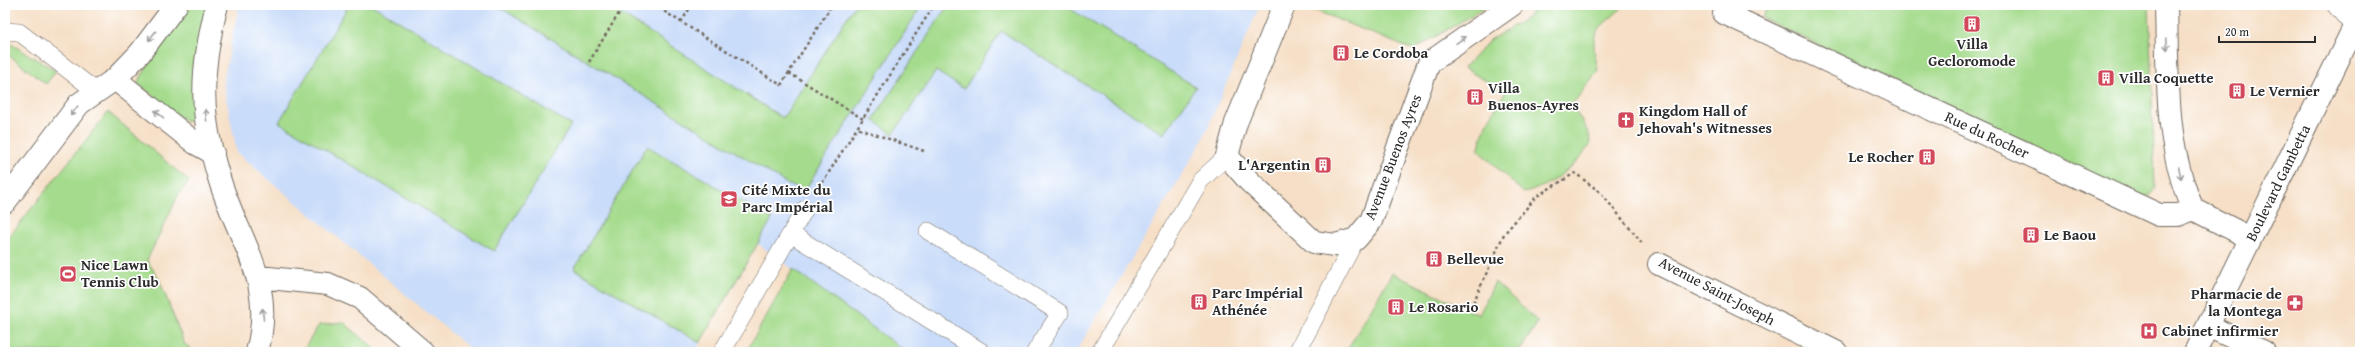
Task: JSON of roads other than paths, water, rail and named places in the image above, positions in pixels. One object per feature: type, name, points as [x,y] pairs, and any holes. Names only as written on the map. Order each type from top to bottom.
[{"type":"street","points":[[5,202],[79,104],[115,79],[140,53],[176,5]]},
{"type":"street","points":[[217,5],[207,45],[204,71],[206,124],[220,182],[259,277],[264,321],[257,352]]},
{"type":"street","points":[[1284,5],[1236,122],[1227,156],[1249,181],[1314,242],[1335,245],[1356,239]]},
{"type":"street","name":"Avenue Buenos Ayres","points":[[1356,239],[1370,221],[1429,63],[1512,5]]},
{"type":"street","points":[[2166,5],[2169,122],[2182,185],[2193,209],[2250,238]]},
{"type":"street","name":"Rue du Rocher","points":[[1724,13],[2160,215],[2178,215],[2193,209]]},
{"type":"street","name":"Boulevard Gambetta","points":[[2195,352],[2357,21]]},
{"type":"street","points":[[115,79],[195,143],[213,153]]},
{"type":"street","name":"Avenue Saint-Joseph","points":[[1659,264],[1836,352]]},
{"type":"street","points":[[259,277],[328,284],[360,298],[423,352]]},
{"type":"street","points":[[2208,326],[2264,352]]},
{"type":"lane","points":[[2335,5],[2357,21]]},
{"type":"lane","points":[[5,31],[19,32],[97,92]]},
{"type":"lane","points":[[1100,352],[1200,181],[1227,156]]},
{"type":"lane","points":[[722,352],[806,209]]},
{"type":"lane","points":[[928,231],[1060,313],[1035,352]]},
{"type":"lane","points":[[791,234],[982,352]]},
{"type":"lane","points":[[1296,352],[1356,239]]},
{"type":"place","name":"Villa Gecloromode","points":[[1972,24]]},
{"type":"place","name":"Le Cordoba","points":[[1341,53]]},
{"type":"place","name":"Villa Coquette","points":[[2106,78]]},
{"type":"place","name":"Le Vernier","points":[[2237,91]]},
{"type":"place","name":"Villa Buenos-Ayres","points":[[1475,97]]},
{"type":"place","name":"Kingdom Hall of Jehovah's Witnesses","points":[[1626,120]]},
{"type":"place","name":"Le Rocher","points":[[1927,157]]},
{"type":"place","name":"L'Argentin","points":[[1323,165]]},
{"type":"place","name":"Cité Mixte du Parc Impérial","points":[[729,199]]},
{"type":"place","name":"Le Baou","points":[[2031,235]]},
{"type":"place","name":"Bellevue","points":[[1434,259]]},
{"type":"place","name":"Nice Lawn Tennis Club","points":[[68,274]]},
{"type":"place","name":"Parc Impérial Athénée","points":[[1199,302]]},
{"type":"place","name":"Pharmacie de la Montega","points":[[2295,303]]},
{"type":"place","name":"Le Rosario","points":[[1396,307]]},
{"type":"place","name":"Cabinet infirmier","points":[[2149,331]]}]
